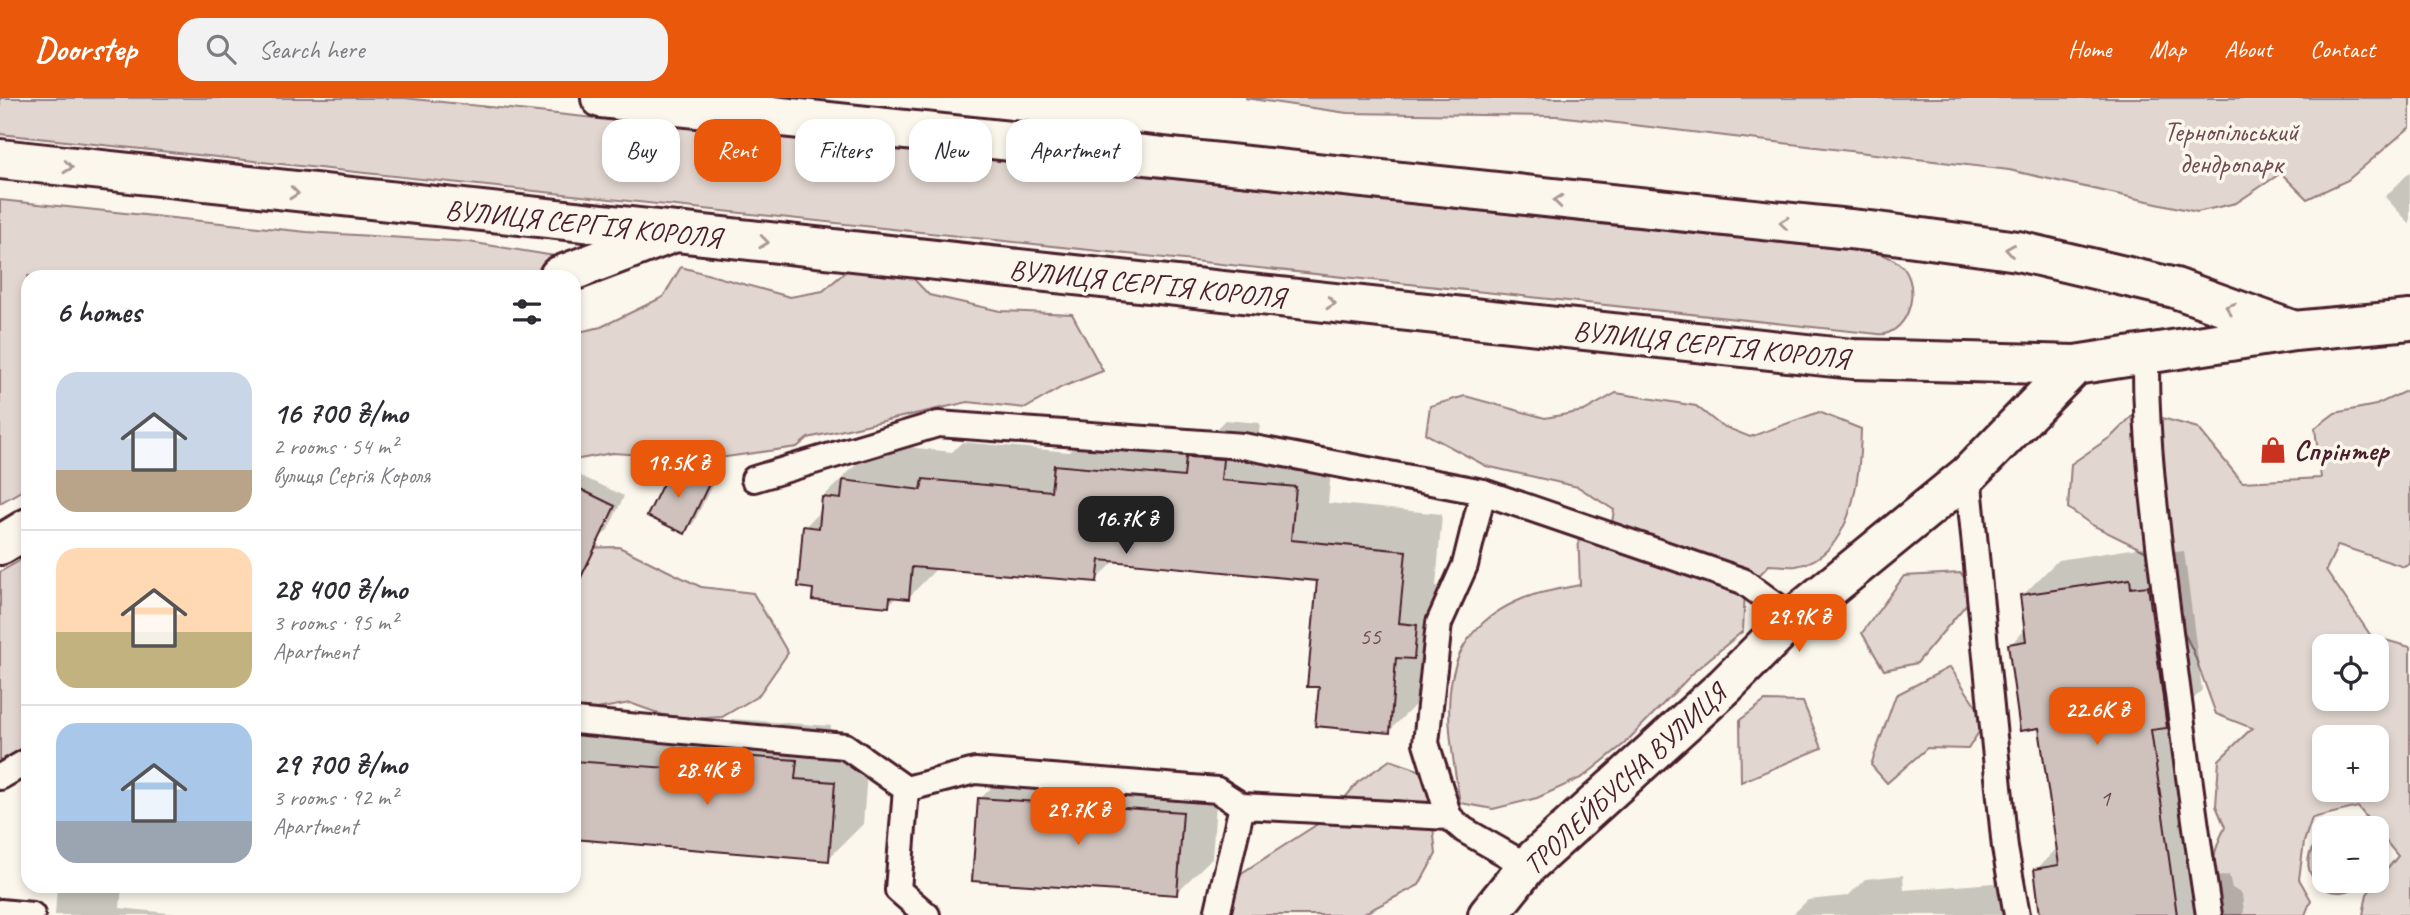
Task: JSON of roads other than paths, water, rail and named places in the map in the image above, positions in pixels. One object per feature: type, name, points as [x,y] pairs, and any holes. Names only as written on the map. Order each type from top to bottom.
[{"type":"main road","name":"ВУЛИЦЯ СЕРГІЯ КОРОЛЯ","points":[[601,98],[1878,233],[2018,251],[2175,288],[2294,331]]},
{"type":"main road","points":[[678,98],[716,111]]},
{"type":"main road","name":"ВУЛИЦЯ СЕРГІЯ КОРОЛЯ","points":[[0,159],[1853,359],[2075,365],[2294,331],[2410,320]]},
{"type":"main road","points":[[575,270],[675,232]]},
{"type":"main road","name":"ТРОЛЕЙБУСНА ВУЛИЦЯ","points":[[1488,915],[1527,866],[1725,686],[1793,618],[1968,475],[2075,365]]},
{"type":"main road","points":[[0,545],[21,532]]},
{"type":"lane","points":[[2146,354],[2145,412],[2154,505],[2190,799],[2209,915]]},
{"type":"lane","points":[[754,480],[938,424],[1243,446],[1483,492],[1744,581],[1793,618]]},
{"type":"lane","points":[[1968,475],[2005,848],[2017,915]]},
{"type":"lane","points":[[1483,492],[1465,565],[1439,623],[1426,743],[1449,817],[1464,830],[1527,866]]},
{"type":"lane","points":[[581,722],[845,746],[906,789],[975,771],[1217,790],[1242,806],[1449,817]]},
{"type":"lane","points":[[0,777],[21,765]]},
{"type":"lane","points":[[906,789],[898,890],[927,915]]},
{"type":"lane","points":[[1217,915],[1242,806]]},
{"type":"lane","points":[[0,912],[33,915]]},
{"type":"place","name":"Спрінтер","points":[[2273,450]]},
{"type":"park label","name":"Тернопільський дендропарк","points":[[2231,147]]}]
